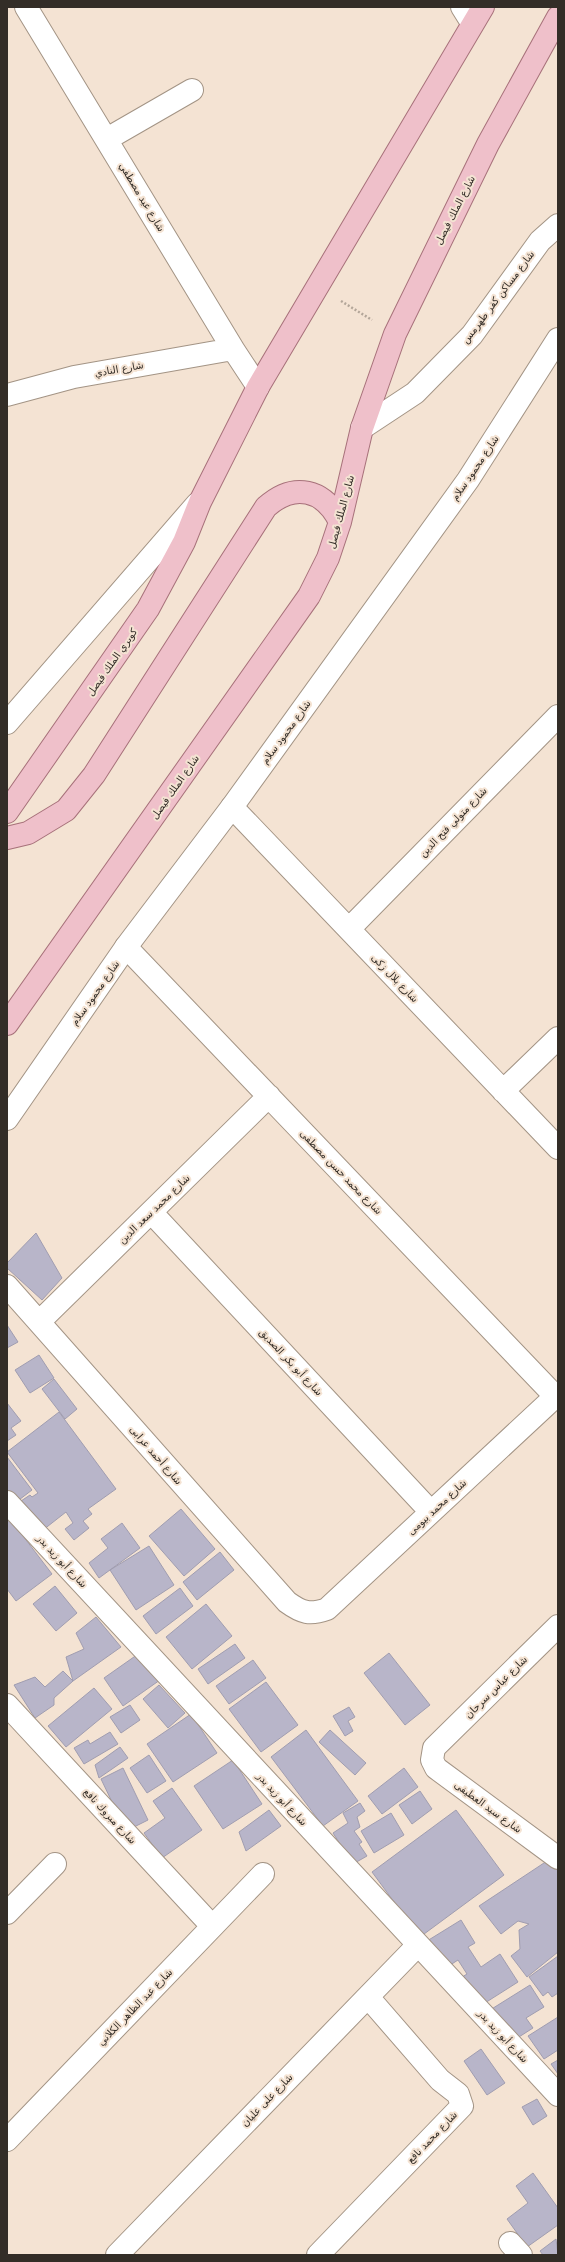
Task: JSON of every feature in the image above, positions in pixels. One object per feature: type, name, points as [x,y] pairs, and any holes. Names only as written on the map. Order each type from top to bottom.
[{"type":"main road","points":[[200,502],[258,387],[317,287],[473,12]]},
{"type":"main road","name":"شارع الملك فيصل","points":[[7,1024],[309,596],[328,558],[340,522],[362,428],[395,334],[488,144],[558,17]]},
{"type":"main road","points":[[7,838],[28,833],[66,810],[94,775],[266,507],[276,498],[288,493],[307,493],[325,500],[334,510],[340,522]]},
{"type":"main road","name":"كوبري الملك فيصل","points":[[7,812],[148,609],[184,542],[200,502]]},
{"type":"street","name":"شارع عيد مصطفي","points":[[26,7],[233,349],[258,387]]},
{"type":"street","points":[[107,139],[192,90]]},
{"type":"street","name":"شارع مساكن كفر طهرمس","points":[[362,428],[415,393],[472,334],[540,241],[558,224]]},
{"type":"street","name":"شارع محمود سلام","points":[[7,1119],[126,947],[232,807],[468,480],[556,347]]},
{"type":"street","name":"شارع النادي","points":[[7,395],[74,377],[233,349]]},
{"type":"street","points":[[7,723],[200,502]]},
{"type":"street","name":"شارع متولي فتح الدين","points":[[349,929],[558,716]]},
{"type":"street","name":"شارع بلال زكى","points":[[232,807],[558,1148]]},
{"type":"street","name":"شارع محمد حسن مصطفى","points":[[126,947],[557,1395]]},
{"type":"street","points":[[503,1091],[558,1038]]},
{"type":"street","name":"شارع محمد سعد الدين","points":[[39,1322],[268,1096]]},
{"type":"street","name":"شارع أبو بكر الصديق","points":[[151,1212],[431,1512]]},
{"type":"street","name":"شارع أحمد عرابى","points":[[7,1286],[287,1602],[300,1612],[312,1614]]},
{"type":"street","name":"شارع محمد بيومى","points":[[312,1614],[327,1609],[557,1395]]},
{"type":"street","name":"شارع أبو زيد بدر","points":[[7,1502],[558,2096]]},
{"type":"street","name":"شارع عباس سرحان","points":[[434,1748],[558,1626]]},
{"type":"street","name":"شارع مبروك نافع","points":[[7,1705],[212,1926]]},
{"type":"street","name":"شارع سيد العطيفى","points":[[434,1748],[432,1760],[436,1768],[558,1858]]},
{"type":"street","points":[[7,1913],[55,1864]]},
{"type":"street","name":"شارع عبد الظاهر الكلاني","points":[[7,2140],[263,1874]]},
{"type":"street","name":"شارع على عليان","points":[[117,2255],[418,1945]]},
{"type":"street","name":"شارع محمد نافع","points":[[318,2255],[462,2106],[458,2094],[440,2080],[368,1997]]},
{"type":"path","points":[[317,287],[395,334]]},
{"type":"building","points":[[36,1233],[62,1278],[42,1300],[7,1268],[7,1263]]},
{"type":"building","points":[[7,1325],[18,1342],[7,1348]]},
{"type":"building","points":[[39,1355],[54,1378],[30,1393],[15,1370]]},
{"type":"building","points":[[54,1379],[77,1409],[65,1419],[42,1389]]},
{"type":"building","points":[[7,1403],[21,1421],[11,1428],[16,1435],[7,1441]]},
{"type":"building","points":[[59,1412],[116,1489],[88,1509],[92,1514],[83,1521],[89,1528],[74,1540],[65,1529],[73,1523],[66,1512],[43,1530],[21,1501],[30,1495],[32,1497],[38,1493],[7,1452]]},
{"type":"building","points":[[7,1457],[32,1490],[11,1506],[7,1500]]},
{"type":"building","points":[[181,1509],[215,1549],[184,1576],[149,1536]]},
{"type":"building","points":[[7,1515],[52,1574],[16,1601],[7,1589]]},
{"type":"building","points":[[122,1523],[140,1548],[99,1578],[89,1563],[108,1548],[101,1539]]},
{"type":"building","points":[[149,1546],[174,1585],[136,1610],[110,1570]]},
{"type":"building","points":[[220,1552],[234,1570],[197,1600],[183,1582]]},
{"type":"building","points":[[55,1586],[77,1613],[56,1631],[33,1604]]},
{"type":"building","points":[[180,1588],[193,1606],[156,1634],[143,1616]]},
{"type":"building","points":[[206,1604],[232,1636],[192,1669],[166,1637]]},
{"type":"building","points":[[96,1617],[121,1647],[73,1681],[66,1657],[84,1649],[76,1633]]},
{"type":"building","points":[[235,1644],[245,1658],[208,1684],[198,1669]]},
{"type":"building","points":[[141,1652],[160,1680],[123,1706],[104,1678]]},
{"type":"building","points":[[389,1653],[430,1705],[405,1725],[364,1673]]},
{"type":"building","points":[[253,1660],[266,1678],[229,1704],[216,1686]]},
{"type":"building","points":[[63,1671],[73,1681],[54,1698],[54,1705],[35,1718],[14,1685],[35,1677],[45,1687]]},
{"type":"building","points":[[266,1682],[298,1725],[261,1752],[229,1709]]},
{"type":"building","points":[[159,1685],[185,1713],[168,1728],[143,1699]]},
{"type":"building","points":[[94,1688],[112,1709],[66,1747],[48,1726]]},
{"type":"building","points":[[130,1705],[140,1720],[121,1733],[110,1717]]},
{"type":"building","points":[[349,1707],[355,1717],[348,1721],[353,1731],[345,1736],[333,1716]]},
{"type":"building","points":[[191,1714],[217,1753],[173,1782],[147,1744]]},
{"type":"building","points":[[306,1730],[358,1801],[323,1826],[271,1757]]},
{"type":"building","points":[[330,1730],[366,1763],[355,1775],[319,1742]]},
{"type":"building","points":[[110,1732],[118,1744],[84,1764],[74,1748],[88,1740],[90,1744]]},
{"type":"building","points":[[120,1747],[128,1758],[99,1778],[95,1765]]},
{"type":"building","points":[[149,1755],[166,1781],[147,1793],[130,1768]]},
{"type":"building","points":[[233,1760],[262,1804],[223,1829],[194,1786]]},
{"type":"building","points":[[123,1768],[148,1820],[126,1831],[101,1779]]},
{"type":"building","points":[[404,1768],[418,1787],[382,1814],[368,1796]]},
{"type":"building","points":[[172,1788],[202,1830],[162,1858],[144,1833],[165,1818],[153,1801]]},
{"type":"building","points":[[420,1791],[432,1809],[412,1824],[399,1805]]},
{"type":"building","points":[[360,1803],[365,1811],[357,1817],[360,1827],[354,1831],[362,1842],[359,1844],[367,1856],[353,1864],[333,1833],[348,1823],[343,1813]]},
{"type":"building","points":[[269,1810],[281,1826],[246,1851],[239,1832]]},
{"type":"building","points":[[456,1810],[504,1875],[420,1937],[372,1872]]},
{"type":"building","points":[[391,1813],[404,1835],[374,1853],[361,1831]]},
{"type":"building","points":[[550,1859],[558,1869],[558,1952],[527,1977],[511,1956],[520,1949],[519,1930],[529,1924],[518,1921],[501,1934],[479,1906]]},
{"type":"building","points":[[461,1920],[475,1943],[468,1947],[481,1967],[500,1954],[518,1982],[477,2008],[459,1979],[467,1974],[458,1960],[444,1969],[427,1941]]},
{"type":"building","points":[[558,1956],[558,1993],[552,1997],[548,1992],[543,1996],[529,1977]]},
{"type":"building","points":[[530,1985],[544,2007],[526,2018],[533,2028],[511,2042],[490,2010]]},
{"type":"building","points":[[558,2017],[558,2050],[544,2059],[528,2036]]},
{"type":"building","points":[[481,2049],[505,2083],[487,2095],[464,2061]]},
{"type":"building","points":[[558,2060],[558,2074],[551,2064]]},
{"type":"building","points":[[537,2099],[547,2116],[533,2125],[522,2107]]},
{"type":"building","points":[[533,2173],[558,2208],[558,2225],[527,2247],[507,2219],[528,2203],[516,2186]]},
{"type":"building","points":[[556,2239],[558,2255],[543,2255],[540,2251]]}]
